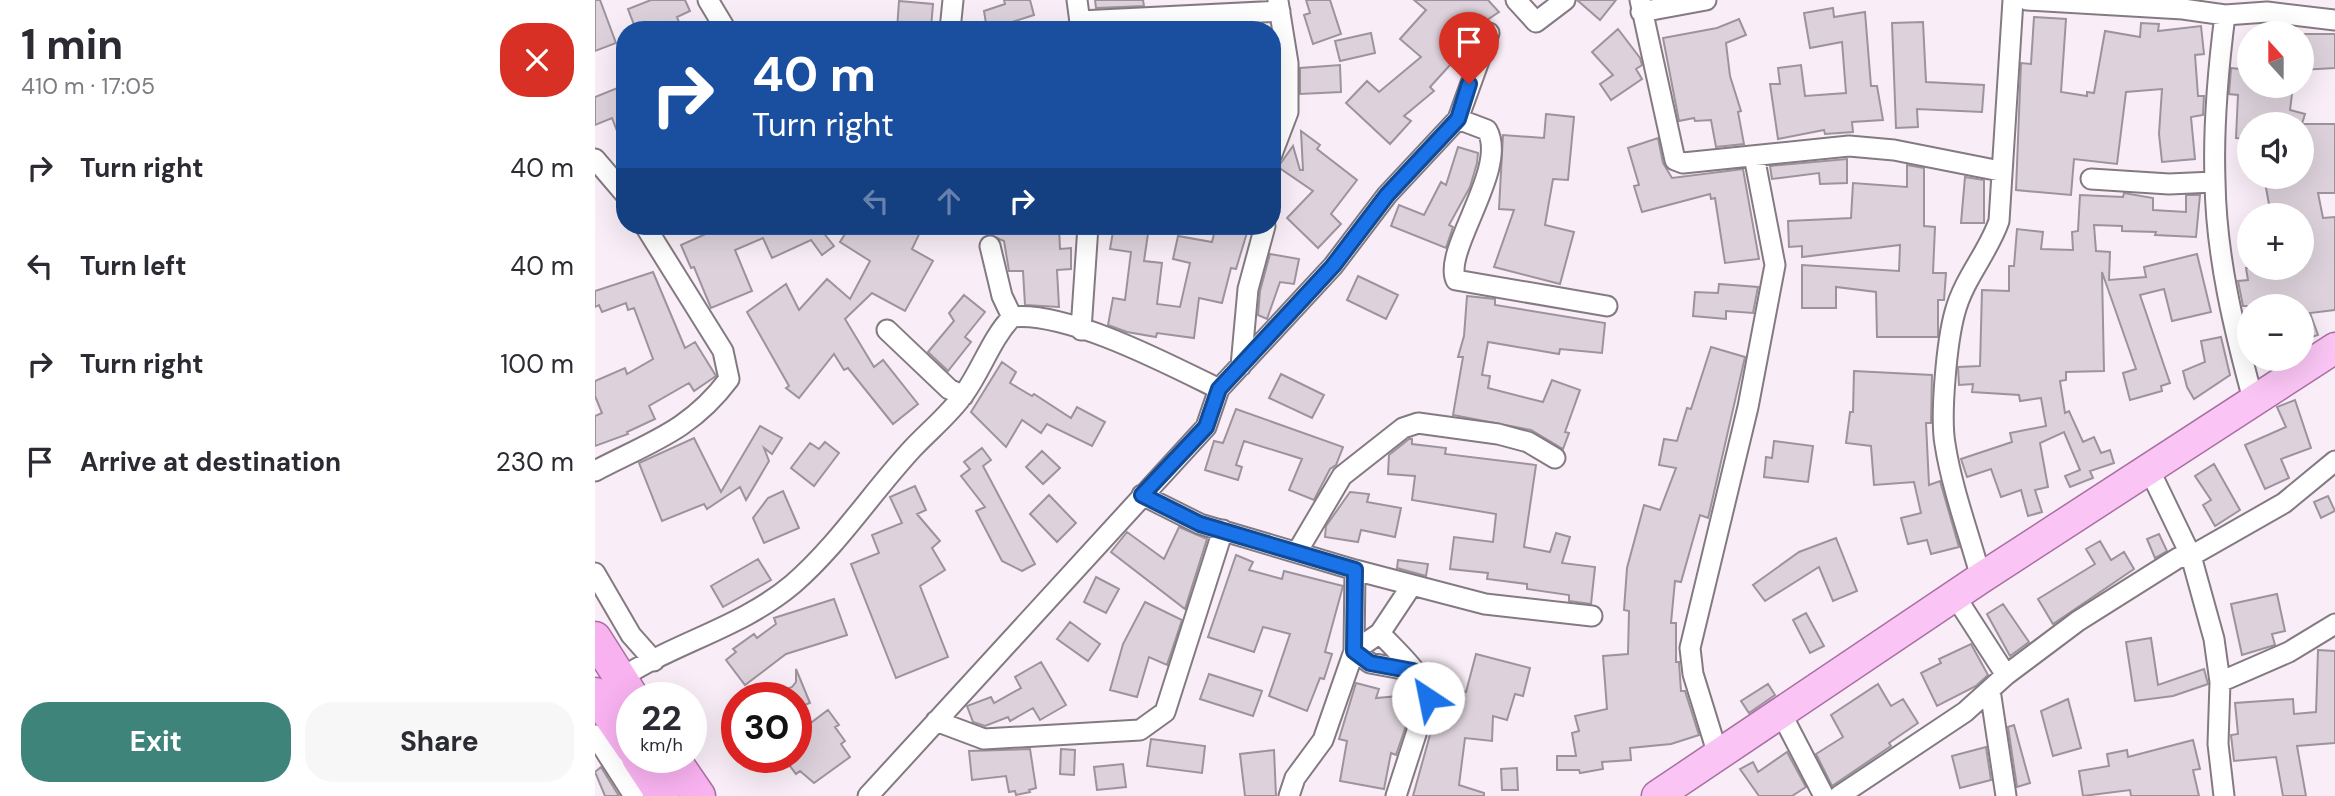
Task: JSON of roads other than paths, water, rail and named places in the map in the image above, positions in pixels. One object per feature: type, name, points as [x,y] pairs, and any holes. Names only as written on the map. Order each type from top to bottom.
[{"type":"highway","points":[[595,638],[616,691],[611,753]]},
{"type":"highway","points":[[648,773],[663,796]]},
{"type":"highway","points":[[683,773],[699,796]]},
{"type":"main road","points":[[1667,793],[1718,755],[1981,578],[2335,348]]},
{"type":"street","points":[[708,0],[721,21]]},
{"type":"street","points":[[951,21],[953,0]]},
{"type":"street","points":[[1077,0],[1080,21]]},
{"type":"street","points":[[1516,0],[1536,22],[1565,0]]},
{"type":"street","points":[[1706,0],[1641,6],[1675,160],[1682,163],[1849,146],[1894,150],[2000,171]]},
{"type":"street","points":[[1981,578],[1945,442],[1947,362],[1955,311],[1968,280],[1991,245],[1999,221],[2000,171],[2010,76],[2013,0]]},
{"type":"street","points":[[2027,0],[2183,9],[2225,15],[2267,12],[2335,20]]},
{"type":"street","points":[[1122,21],[1279,6],[1288,63],[1288,113],[1281,131]]},
{"type":"street","points":[[2225,15],[2216,90],[2214,182],[2220,247],[2235,332],[2254,403]]},
{"type":"street","points":[[868,796],[1206,427],[1219,389],[1333,266],[1387,195],[1458,119],[1489,33]]},
{"type":"street","points":[[1458,119],[1487,130],[1491,140],[1486,176],[1458,251],[1453,271],[1456,280],[1608,306]]},
{"type":"street","points":[[1718,755],[1693,674],[1690,648],[1748,407],[1775,265],[1754,156]]},
{"type":"street","points":[[595,159],[616,184]]},
{"type":"street","points":[[2091,179],[2169,184],[2214,182]]},
{"type":"street","points":[[595,471],[685,425],[711,403],[729,379],[723,351],[651,235]]},
{"type":"street","points":[[1081,330],[1087,235]]},
{"type":"street","points":[[1241,366],[1248,289],[1263,235]]},
{"type":"street","points":[[990,246],[1002,296],[1011,317]]},
{"type":"street","points":[[627,682],[654,661],[765,607],[795,582],[963,396],[979,372],[1001,328],[1011,317],[1025,316],[1081,330],[1154,358],[1219,389]]},
{"type":"street","points":[[887,330],[949,390],[963,396]]},
{"type":"street","points":[[1297,552],[1342,476],[1403,428],[1418,423],[1498,434],[1528,442],[1555,458]]},
{"type":"street","points":[[1839,796],[1965,712],[2006,676],[2078,621],[2178,558],[2191,556],[2284,503],[2335,461]]},
{"type":"street","points":[[2149,469],[2191,556],[2214,639],[2220,682],[2218,744],[2224,796]]},
{"type":"street","points":[[1142,495],[1200,524],[1355,570],[1485,604],[1592,616]]},
{"type":"street","points":[[936,721],[984,739],[1140,730],[1165,712],[1223,530]]},
{"type":"street","points":[[1289,796],[1295,778],[1323,740],[1354,651],[1355,570]]},
{"type":"street","points":[[595,573],[631,635],[654,661]]},
{"type":"street","points":[[1354,651],[1380,633],[1412,585]]},
{"type":"street","points":[[1955,596],[2006,676]]},
{"type":"street","points":[[2220,682],[2289,652],[2335,624]]},
{"type":"street","points":[[1380,633],[1426,690],[1428,705],[1396,796]]},
{"type":"street","points":[[1354,651],[1370,663],[1413,671]]},
{"type":"street","points":[[1990,690],[2006,796]]},
{"type":"street","points":[[1781,713],[1824,796]]},
{"type":"street","points":[[595,735],[611,753],[634,796]]}]
